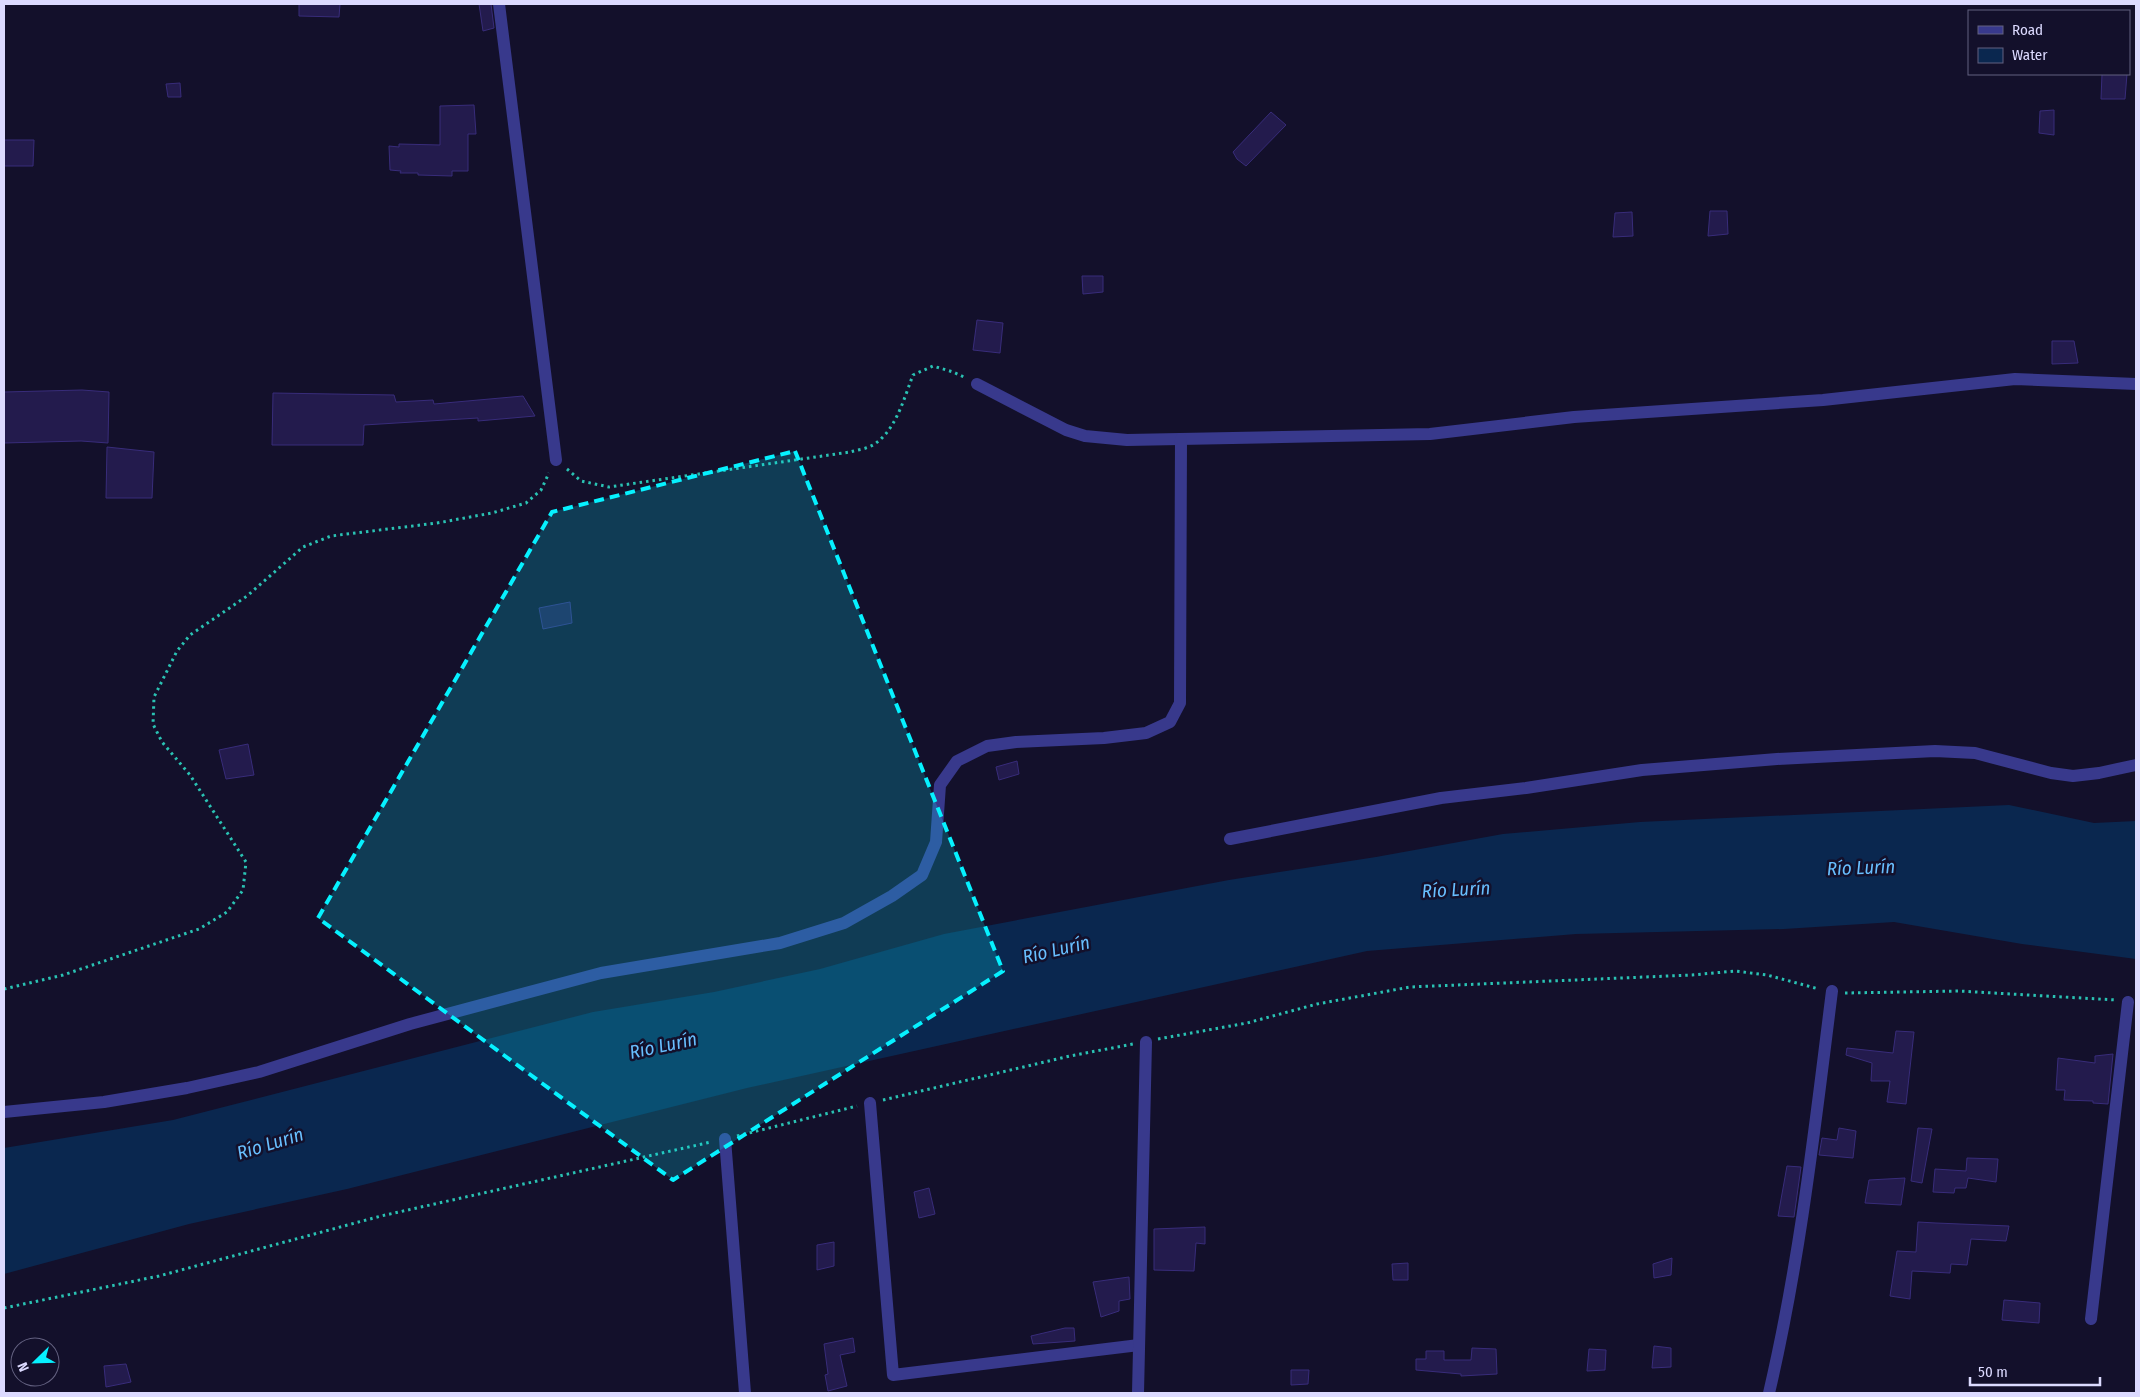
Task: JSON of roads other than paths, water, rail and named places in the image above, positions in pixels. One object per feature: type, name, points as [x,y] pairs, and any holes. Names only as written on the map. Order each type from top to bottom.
[{"type":"street","points":[[499,4],[556,460]]},
{"type":"street","points":[[977,384],[1066,430],[1086,436],[1126,440],[1430,434],[1574,417],[1823,400],[2015,379],[2136,384]]},
{"type":"street","points":[[4,1112],[104,1102],[187,1088],[259,1072],[410,1024],[601,973],[780,943],[844,923],[892,896],[922,875],[936,842],[940,785],[956,761],[987,746],[1016,742],[1146,734],[1170,722],[1180,703],[1181,440]]},
{"type":"street","points":[[1230,839],[1441,798],[1526,788],[1642,770],[1688,766],[1935,751],[1975,753],[2051,773],[2073,776],[2099,774],[2136,765]]},
{"type":"street","points":[[1769,1393],[1781,1342],[1808,1174],[1832,992]]},
{"type":"street","points":[[2091,1319],[2128,1002]]},
{"type":"street","points":[[1138,1393],[1146,1042]]},
{"type":"street","points":[[870,1103],[893,1375],[1139,1345]]},
{"type":"street","points":[[725,1139],[745,1393]]},
{"type":"water","name":"Río Lurín","points":[[2009,805],[2094,823],[2136,821],[2136,959],[2022,944],[1894,922],[1784,929],[1576,934],[1367,951],[747,1088],[347,1189],[189,1224],[4,1274],[4,1148],[173,1120],[593,1012],[714,992],[820,969],[944,934],[1229,880],[1376,857],[1503,834],[1640,822]]}]
